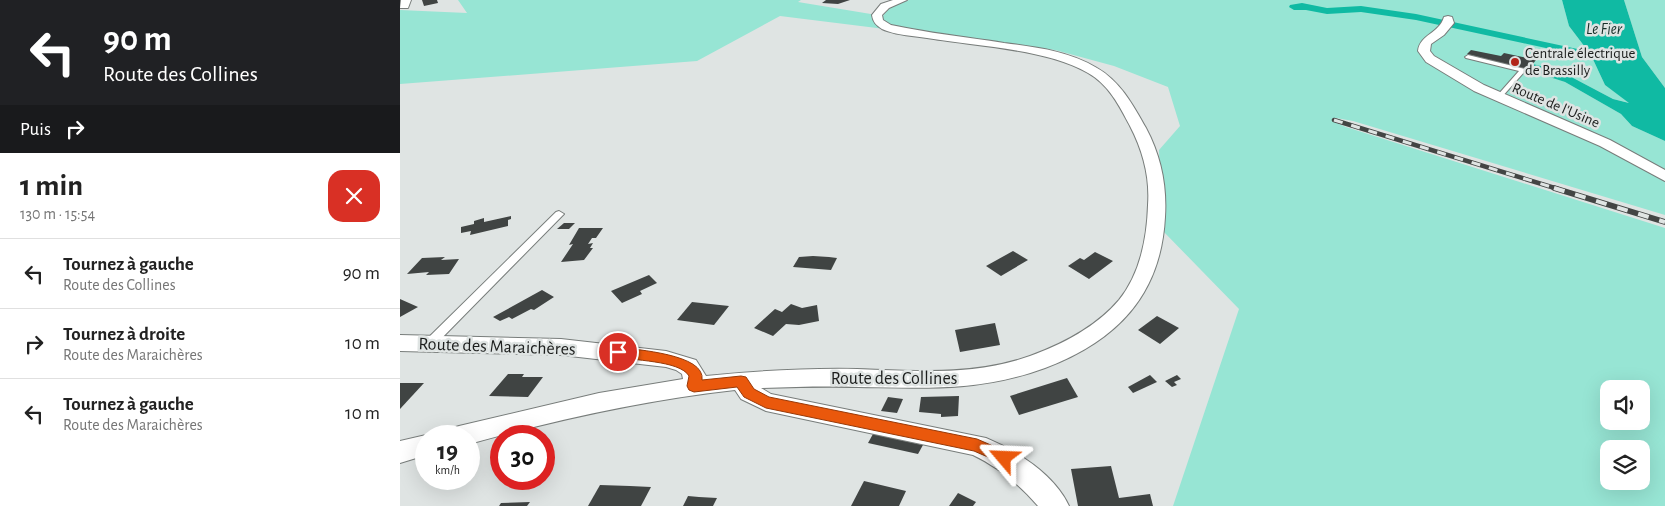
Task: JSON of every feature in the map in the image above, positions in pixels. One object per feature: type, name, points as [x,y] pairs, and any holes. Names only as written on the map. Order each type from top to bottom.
[{"type":"street","name":"Route des Collines","points":[[480,431],[602,400],[694,386],[741,381],[805,378],[943,380],[987,375],[1053,355],[1084,340],[1115,318],[1135,294],[1149,263],[1156,221],[1157,201],[1153,164],[1148,146],[1113,87],[1101,76],[1085,67],[1060,58],[1034,51],[904,31],[878,21],[877,15],[881,9],[902,0]]},
{"type":"street","name":"Route de l'Usine","points":[[1448,22],[1441,32],[1429,38],[1423,48],[1425,54],[1443,67],[1498,98],[1596,139],[1665,176]]},
{"type":"street","name":"Route des Maraichères","points":[[400,343],[431,342],[561,347],[666,359],[692,369],[696,376],[694,386]]},
{"type":"street","points":[[741,381],[749,393],[766,402],[977,445],[993,452],[1018,468],[1055,506]]},
{"type":"street","points":[[400,452],[415,448]]},
{"type":"lane","points":[[1468,57],[1523,70],[1498,98]]},
{"type":"lane","points":[[431,342],[559,214]]},
{"type":"shaded area","points":[[458,0],[801,0],[798,2],[883,16],[894,5],[909,0],[1562,0],[1569,26],[1591,55],[1605,85],[1630,103],[1613,99],[1560,71],[1533,64],[1528,69],[1565,82],[1621,114],[1632,126],[1665,141],[1665,215],[1353,121],[1336,118],[1332,121],[1665,228],[1665,506],[1173,506],[1239,309],[1162,230],[1159,150],[1180,126],[1168,87],[1114,66],[1055,50],[780,16],[697,61],[400,84],[400,10],[467,13]]},
{"type":"shaded area","points":[[1624,0],[1665,0],[1665,88],[1642,57]]},
{"type":"water","name":"Le Fier","points":[[1562,0],[1624,0],[1642,57],[1665,88],[1665,141],[1632,126],[1621,114],[1565,82],[1528,70],[1533,64],[1560,71],[1613,99],[1629,103],[1605,85],[1591,55],[1569,26]]},
{"type":"building","points":[[422,0],[437,0],[438,3],[424,6]]},
{"type":"building","points":[[826,0],[850,0],[838,4],[822,3]]},
{"type":"building","name":"Centrale électrique de Brassilly","points":[[1471,50],[1501,56],[1504,53],[1536,60],[1528,70],[1467,54]]},
{"type":"building","points":[[511,216],[511,219],[508,220],[508,226],[470,235],[471,231],[461,233],[461,227],[474,224],[474,221],[484,218],[484,222]]},
{"type":"building","points":[[564,223],[575,223],[569,229],[557,229]]},
{"type":"building","points":[[579,228],[603,228],[596,238],[592,238],[588,244],[593,243],[590,248],[593,248],[584,260],[561,262],[573,244],[569,245]]},
{"type":"building","points":[[1013,251],[1028,260],[1001,276],[986,266]]},
{"type":"building","points":[[1095,252],[1113,261],[1089,279],[1068,266],[1080,258],[1084,260]]},
{"type":"building","points":[[445,257],[441,260],[459,259],[449,274],[426,275],[429,272],[407,274],[422,258]]},
{"type":"building","points":[[799,257],[837,258],[831,270],[793,267]]},
{"type":"building","points":[[649,275],[657,283],[640,291],[642,294],[622,303],[611,291]]},
{"type":"building","points":[[542,290],[554,297],[534,310],[531,309],[512,319],[509,317],[500,321],[493,317]]},
{"type":"building","points":[[400,299],[418,307],[400,317]]},
{"type":"building","points":[[692,302],[729,306],[714,325],[677,320]]},
{"type":"building","points":[[791,304],[802,308],[817,305],[819,321],[799,325],[786,324],[773,336],[754,328],[775,309],[782,312]]},
{"type":"building","points":[[1157,316],[1179,328],[1160,344],[1138,330]]},
{"type":"building","points":[[995,323],[1000,345],[960,352],[955,330]]},
{"type":"building","points":[[508,374],[524,374],[522,377],[543,377],[528,397],[489,396]]},
{"type":"building","points":[[1150,375],[1157,382],[1133,393],[1128,387]]},
{"type":"building","points":[[1177,375],[1181,379],[1174,382],[1177,385],[1172,387],[1165,381]]},
{"type":"building","points":[[1067,378],[1078,397],[1019,415],[1010,396]]},
{"type":"building","points":[[400,383],[424,383],[400,409]]},
{"type":"building","points":[[959,396],[958,416],[941,417],[941,414],[919,412],[921,397]]},
{"type":"building","points":[[888,397],[903,399],[897,413],[881,411]]},
{"type":"building","points":[[873,434],[923,445],[918,454],[868,443]]},
{"type":"building","points":[[1111,466],[1119,498],[1150,494],[1153,506],[1078,506],[1071,469]]},
{"type":"building","points":[[864,481],[906,491],[899,506],[851,506]]},
{"type":"building","points":[[600,485],[651,487],[641,506],[588,506]]},
{"type":"building","points":[[958,493],[976,502],[973,506],[949,506]]},
{"type":"building","points":[[688,496],[717,498],[713,506],[683,506]]},
{"type":"building","points":[[530,502],[527,506],[499,506],[501,503]]},
{"type":"waterway","points":[[1294,7],[1327,11],[1357,9],[1388,12],[1578,52]]},
{"type":"waterway","points":[[1578,52],[1597,57]]},
{"type":"railway","points":[[1334,120],[1558,189]]},
{"type":"railway","points":[[1554,188],[1665,222]]},
{"type":"place","name":"Centrale électrique de Brassilly","points":[[1515,62]]},
{"type":"route","points":[[618,352],[666,359],[686,365],[692,369],[696,376],[694,386],[741,381],[749,393],[766,402],[977,445],[1004,458]]}]
